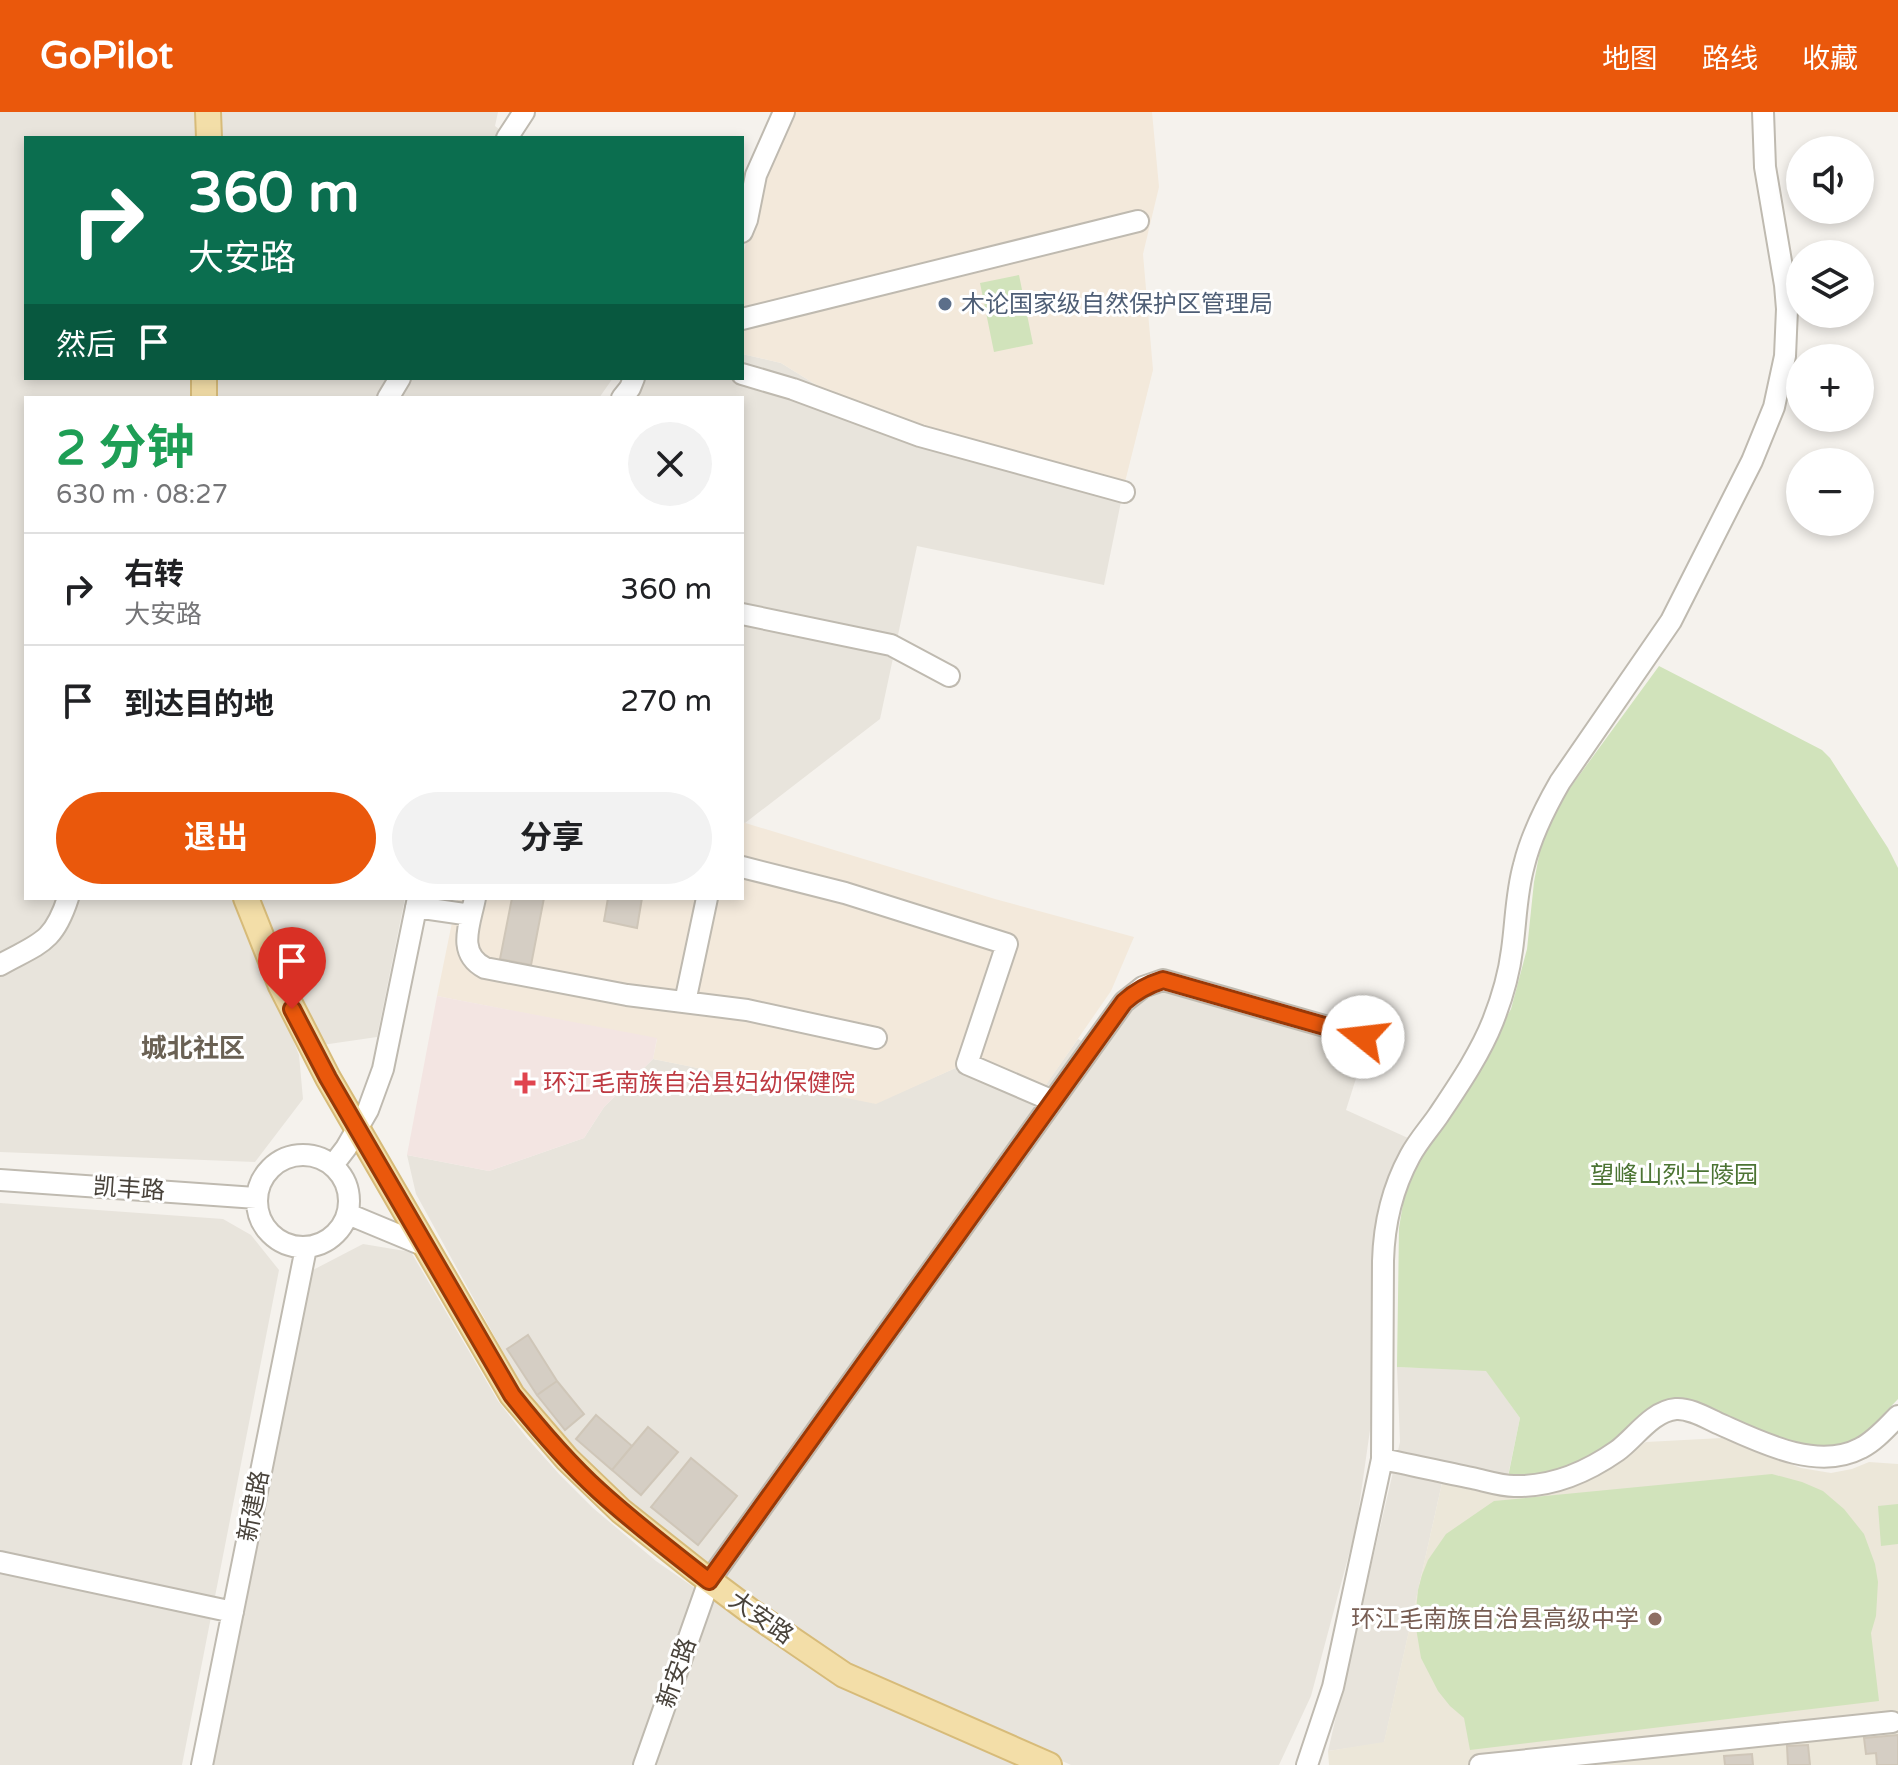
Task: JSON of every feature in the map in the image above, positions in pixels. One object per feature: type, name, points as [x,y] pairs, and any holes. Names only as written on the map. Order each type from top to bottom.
[{"type":"main road","points":[[208,112],[209,136]]},
{"type":"main road","name":"大安路","points":[[247,900],[303,1032],[425,1246],[512,1395],[567,1459],[621,1511],[709,1581],[844,1675],[1049,1765]]},
{"type":"street","points":[[508,136],[524,112]]},
{"type":"street","points":[[744,227],[756,175],[784,112]]},
{"type":"street","points":[[1307,1765],[1333,1687],[1382,1459],[1383,1250],[1393,1194],[1411,1154],[1486,1039],[1494,1019],[1512,952],[1516,903],[1524,864],[1548,802],[1671,621],[1752,461],[1774,407],[1785,356],[1787,309],[1765,167],[1763,112]]},
{"type":"street","points":[[744,319],[1138,221]]},
{"type":"street","points":[[744,375],[793,389],[920,436],[1124,492]]},
{"type":"street","points":[[744,614],[891,645],[949,676]]},
{"type":"street","points":[[744,868],[845,893],[1007,944],[967,1064],[1053,1101]]},
{"type":"street","points":[[0,965],[47,939],[54,931],[67,900]]},
{"type":"street","points":[[685,1002],[707,900]]},
{"type":"street","points":[[333,1165],[368,1110],[383,1069],[417,902],[473,907],[466,946],[472,959],[485,968],[627,995],[747,1010],[876,1038]]},
{"type":"street","name":"新安路","points":[[644,1765],[709,1581],[1124,1002],[1143,987],[1163,980],[1363,1037]]},
{"type":"street","points":[[297,1155],[309,1155],[333,1165],[345,1180],[349,1191],[348,1214],[337,1234],[317,1246],[306,1248],[284,1244],[274,1238],[261,1220],[257,1198],[264,1178],[278,1162],[297,1155]]},
{"type":"street","name":"凯丰路","points":[[0,1180],[257,1198]]},
{"type":"street","points":[[348,1214],[425,1246]]},
{"type":"street","name":"新建路","points":[[202,1765],[306,1248]]},
{"type":"street","points":[[1382,1459],[1512,1486],[1567,1478],[1617,1451],[1647,1424],[1668,1411],[1684,1409],[1773,1448],[1825,1457],[1841,1456],[1863,1448],[1898,1416]]},
{"type":"street","points":[[0,1562],[233,1612]]},
{"type":"street","points":[[1480,1765],[1892,1722]]},
{"type":"shaded area","points":[[0,112],[201,112],[201,136],[24,136],[24,380],[195,380],[194,396],[24,396],[24,900],[237,900],[299,1055],[303,1099],[255,1162],[0,1152]]},
{"type":"shaded area","points":[[220,112],[498,112],[495,126],[508,136],[219,136]]},
{"type":"shaded area","name":"木论国家级自然保护区管理局","points":[[790,112],[1152,112],[1159,187],[1143,254],[1153,370],[1125,482],[937,434],[839,399],[781,363],[744,354],[744,251],[769,153]]},
{"type":"shaded area","points":[[744,354],[781,363],[839,399],[1125,482],[1104,585],[917,546],[880,719],[744,823],[744,396],[632,396],[644,380],[744,380]]},
{"type":"shaded area","points":[[216,380],[612,380],[600,396],[216,396]]},
{"type":"shaded area","points":[[744,823],[995,899],[1134,937],[1111,991],[1037,1098],[960,1066],[876,1104],[653,1059],[657,1039],[437,996],[457,900],[744,900]]},
{"type":"shaded area","points":[[261,900],[405,900],[377,1037],[322,1045],[279,950]]},
{"type":"shaded area","points":[[1161,987],[1366,1047],[1346,1110],[1408,1138],[1376,1234],[1374,1402],[1356,1528],[1311,1696],[1279,1765],[1071,1765],[851,1668],[683,1548],[584,1462],[524,1390],[416,1194],[407,1155],[489,1171],[584,1138],[604,1107],[653,1059],[876,1103],[960,1066],[1037,1097],[1078,1039],[1099,1051],[1143,994]]},
{"type":"shaded area","name":"环江毛南族自治县妇幼保健院","points":[[437,996],[657,1038],[653,1059],[604,1107],[584,1138],[489,1171],[407,1155]]},
{"type":"shaded area","points":[[0,1203],[223,1219],[251,1235],[279,1270],[182,1765],[0,1765]]},
{"type":"shaded area","points":[[363,1244],[411,1252],[498,1401],[527,1438],[593,1508],[656,1561],[823,1677],[1018,1765],[212,1765],[311,1271]]},
{"type":"shaded area","points":[[1397,1367],[1486,1370],[1520,1418],[1504,1495],[1442,1483],[1384,1743],[1328,1751],[1400,1442]]},
{"type":"shaded area","name":"环江毛南族自治县高级中学","points":[[1722,1438],[1801,1468],[1831,1473],[1869,1462],[1898,1464],[1898,1765],[1329,1765],[1328,1751],[1384,1742],[1442,1483],[1512,1496],[1570,1487],[1646,1442]]},
{"type":"green space","points":[[1019,275],[1033,344],[994,352],[980,283]]},
{"type":"green space","name":"望峰山烈士陵园","points":[[1659,666],[1822,750],[1888,848],[1898,868],[1898,1399],[1859,1440],[1827,1449],[1793,1445],[1683,1400],[1672,1399],[1662,1402],[1589,1461],[1546,1475],[1508,1477],[1520,1418],[1486,1371],[1397,1367],[1399,1228],[1404,1197],[1417,1166],[1511,1009],[1527,949],[1540,850],[1555,811]]},
{"type":"green space","name":"环江毛南族自治县高级中学","points":[[1772,1474],[1823,1491],[1844,1509],[1864,1534],[1878,1582],[1876,1616],[1871,1633],[1879,1701],[1470,1750],[1464,1718],[1438,1691],[1421,1658],[1415,1622],[1422,1575],[1446,1534],[1494,1501]]},
{"type":"green space","points":[[1898,1504],[1898,1544],[1881,1546],[1878,1506]]},
{"type":"building","points":[[512,900],[544,900],[531,965],[500,959]]},
{"type":"building","points":[[608,900],[642,900],[637,928],[604,921]]},
{"type":"building","points":[[528,1335],[557,1381],[537,1395],[507,1349]]},
{"type":"building","points":[[557,1381],[584,1414],[565,1430],[537,1395]]},
{"type":"building","points":[[596,1415],[632,1446],[612,1470],[576,1439]]},
{"type":"building","points":[[648,1427],[678,1452],[641,1495],[612,1470]]},
{"type":"building","points":[[691,1458],[737,1496],[698,1545],[651,1507]]},
{"type":"building","points":[[1898,1735],[1898,1765],[1877,1765],[1876,1753],[1866,1754],[1864,1738]]},
{"type":"building","points":[[1808,1745],[1810,1765],[1788,1765],[1787,1746]]},
{"type":"building","points":[[1752,1754],[1753,1765],[1725,1765],[1724,1756]]},
{"type":"place","name":"木论国家级自然保护区管理局","points":[[945,304]]},
{"type":"place","name":"环江毛南族自治县妇幼保健院","points":[[525,1083]]},
{"type":"place","name":"环江毛南族自治县高级中学","points":[[1655,1619]]},
{"type":"district","name":"城北社区","points":[[193,1048]]},
{"type":"route","points":[[292,1009],[328,1078],[512,1395],[597,1489],[709,1581],[1132,994],[1163,980],[1363,1037]]}]
